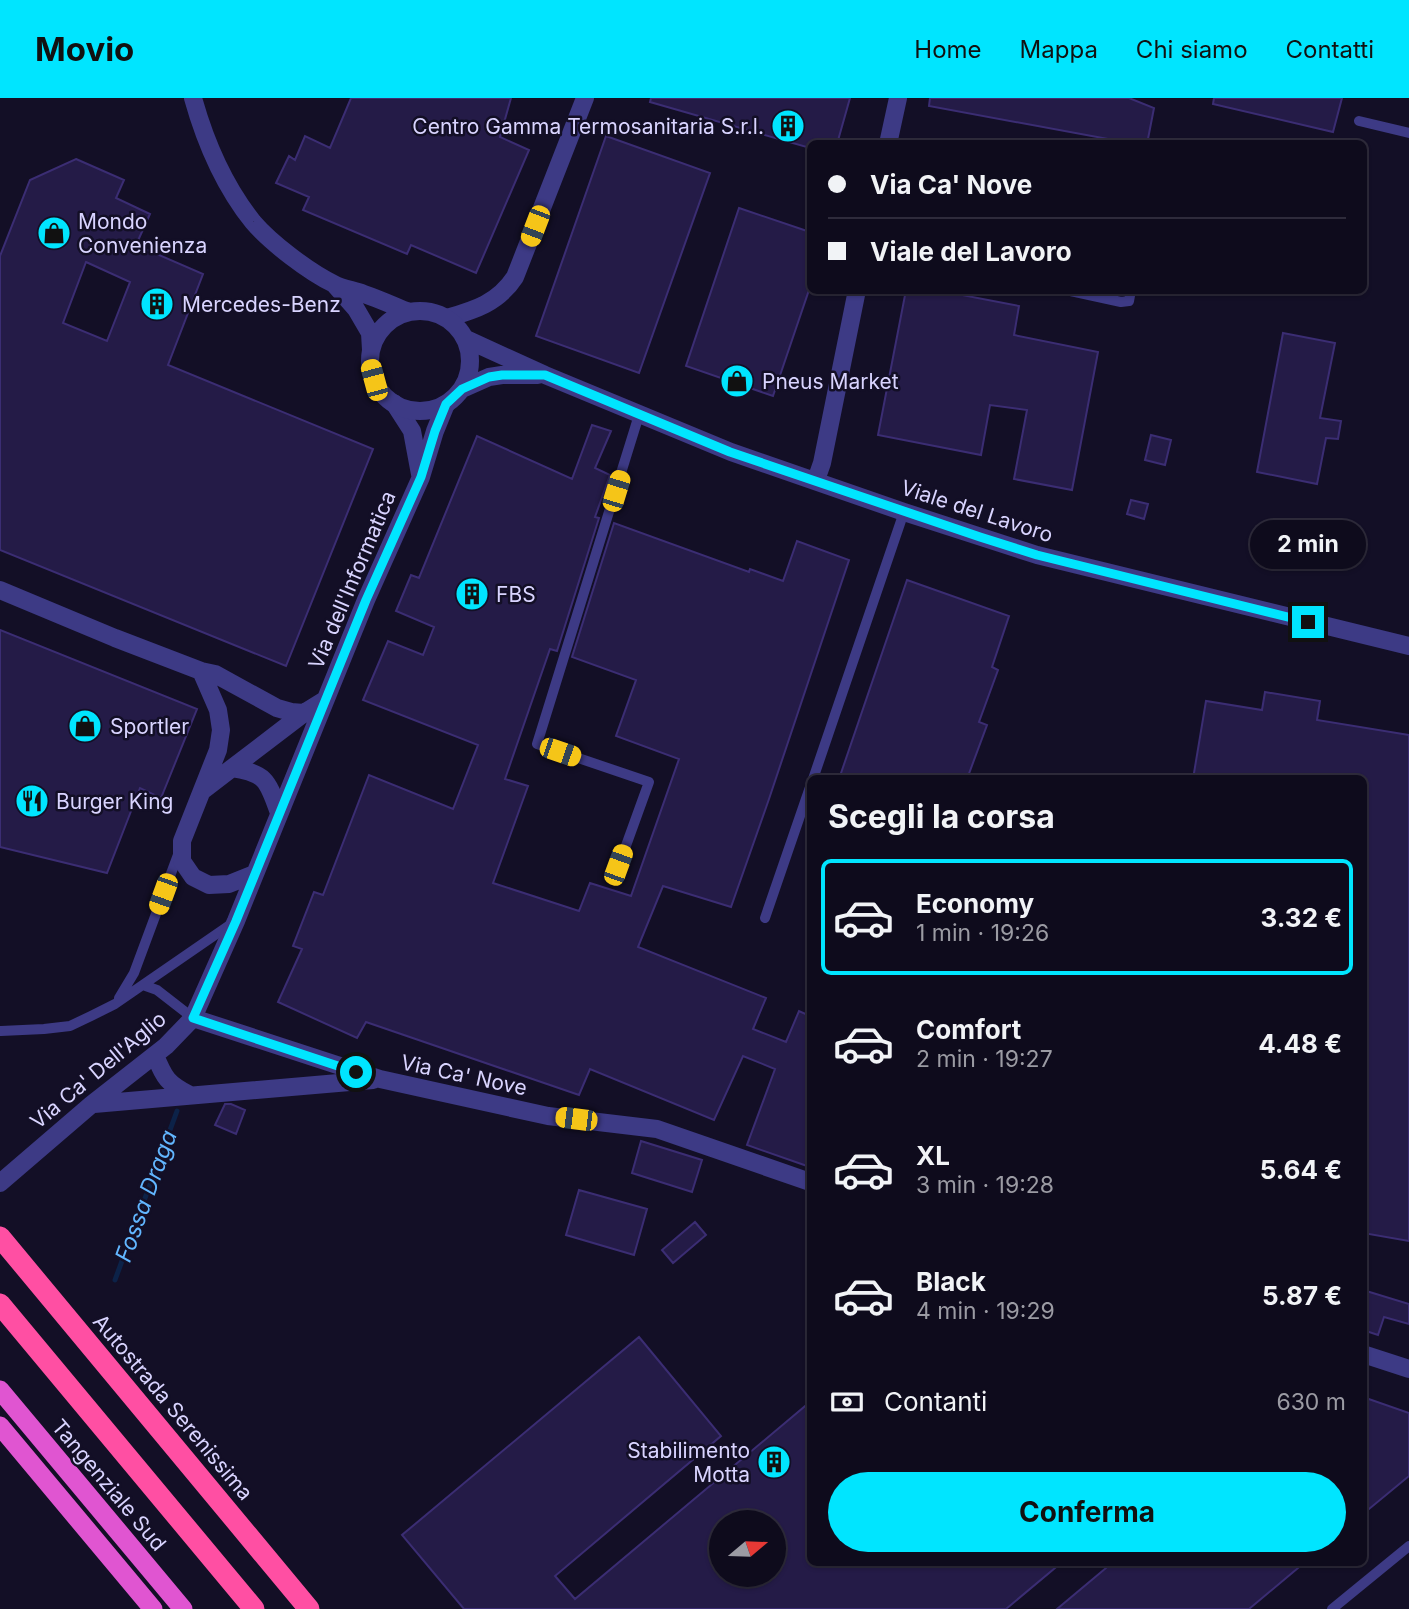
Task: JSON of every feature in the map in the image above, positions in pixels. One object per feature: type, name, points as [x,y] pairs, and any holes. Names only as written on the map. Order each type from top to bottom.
[{"type":"highway","name":"Autostrada Serenissima","points":[[0,1237],[309,1609]]},
{"type":"highway","points":[[0,1304],[254,1609]]},
{"type":"highway","name":"Tangenziale Sud","points":[[0,1390],[183,1609]]},
{"type":"highway","points":[[0,1426],[153,1609]]},
{"type":"street","points":[[193,98],[222,172],[236,198],[255,224],[272,241],[335,285],[356,309],[370,333],[370,366],[382,393],[406,409],[420,411],[446,404]]},
{"type":"street","points":[[371,350],[384,326],[396,317],[422,310],[447,318],[475,310],[508,288],[515,277],[585,98]]},
{"type":"street","points":[[889,140],[898,98]]},
{"type":"street","points":[[335,285],[366,294],[409,312]]},
{"type":"street","points":[[816,480],[822,463],[856,294]]},
{"type":"street","name":"Viale del Lavoro","points":[[447,318],[458,327],[466,339],[639,415],[730,452],[904,512],[1037,555],[1409,646]]},
{"type":"street","points":[[462,389],[469,373],[471,356],[466,339]]},
{"type":"street","name":"Viale del Lavoro","points":[[446,404],[462,389],[489,377],[545,375]]},
{"type":"street","name":"Via dell'Informatica","points":[[394,403],[412,431],[421,477]]},
{"type":"street","name":"Via dell'Informatica","points":[[193,1018],[236,921],[366,600],[421,477],[446,404]]},
{"type":"street","points":[[0,590],[115,638],[215,674],[277,708],[304,713]]},
{"type":"street","points":[[201,670],[218,710],[221,730],[218,750],[183,841],[182,861],[192,877],[209,885],[229,884],[254,874]]},
{"type":"street","name":"Via dell'Informatica","points":[[232,768],[325,700]]},
{"type":"street","points":[[202,791],[232,768],[248,770],[260,775],[272,793],[279,813]]},
{"type":"street","name":"Via Ca' Dell'Aglio","points":[[0,1183],[92,1104],[166,1046],[193,1018]]},
{"type":"street","name":"Via Ca' Nove","points":[[193,1018],[380,1079],[548,1116],[657,1129],[807,1180]]},
{"type":"street","points":[[155,1055],[167,1081],[190,1095]]},
{"type":"street","points":[[92,1104],[380,1079]]},
{"type":"street","points":[[1367,1355],[1409,1368]]},
{"type":"lane","points":[[1359,121],[1409,133]]},
{"type":"lane","points":[[1084,294],[1121,302],[1129,301],[1130,294]]},
{"type":"lane","points":[[618,865],[649,782],[537,744],[639,415]]},
{"type":"lane","points":[[814,775],[904,512]]},
{"type":"lane","points":[[765,918],[807,796]]},
{"type":"lane","points":[[115,1004],[134,972],[183,841]]},
{"type":"lane","points":[[0,1031],[44,1030],[69,1026],[115,1004],[236,921]]},
{"type":"lane","points":[[143,985],[157,990],[193,1018]]},
{"type":"lane","points":[[1332,1609],[1409,1546]]},
{"type":"building","points":[[351,98],[511,98],[500,137],[529,150],[476,273],[411,245],[407,254],[303,210],[309,197],[276,183],[289,156],[295,160],[305,136],[330,148]]},
{"type":"building","name":"Centro Gamma Termosanitaria S.r.l.","points":[[651,98],[850,98],[838,140],[807,140],[807,147],[650,102]]},
{"type":"building","points":[[930,98],[1129,98],[1154,108],[1148,140],[1113,140],[929,106]]},
{"type":"building","points":[[1214,98],[1342,98],[1333,132],[1213,104]]},
{"type":"building","points":[[606,136],[710,173],[639,373],[536,336]]},
{"type":"building","points":[[76,159],[124,180],[116,198],[150,214],[136,245],[203,274],[168,365],[373,449],[286,666],[0,550],[0,256],[30,180]],"holes":[[[86,262],[130,282],[107,341],[63,323]]]},
{"type":"building","points":[[739,208],[807,231],[808,294],[773,396],[686,366]]},
{"type":"building","points":[[905,294],[957,294],[1019,306],[1014,335],[1098,352],[1072,490],[1014,479],[1027,410],[990,405],[981,455],[878,435]]},
{"type":"building","points":[[1283,333],[1335,343],[1320,418],[1341,421],[1338,439],[1326,438],[1317,484],[1257,472]]},
{"type":"building","points":[[592,425],[611,431],[595,468],[610,475],[595,517],[599,518],[557,651],[550,649],[505,779],[528,786],[493,883],[579,911],[590,883],[631,896],[679,759],[616,736],[636,680],[572,657],[614,523],[749,572],[750,569],[783,581],[797,541],[849,560],[731,907],[663,886],[638,947],[766,998],[753,1029],[786,1042],[799,1011],[807,1015],[807,1166],[747,1145],[775,1069],[743,1056],[714,1120],[590,1069],[579,1095],[366,1022],[357,1038],[278,1002],[302,949],[293,946],[314,892],[323,895],[369,775],[453,809],[478,745],[363,700],[388,641],[423,655],[434,627],[396,611],[411,575],[419,578],[477,436],[572,479]]},
{"type":"building","points":[[1151,435],[1171,440],[1165,465],[1145,460]]},
{"type":"building","points":[[1131,500],[1148,504],[1144,519],[1127,514]]},
{"type":"building","points":[[907,580],[1009,616],[992,667],[998,670],[979,722],[987,725],[968,775],[840,775]]},
{"type":"building","points":[[0,630],[197,709],[161,798],[140,788],[107,873],[0,847]]},
{"type":"building","points":[[1265,692],[1320,701],[1317,720],[1409,735],[1409,1241],[1367,1234],[1367,775],[1194,775],[1206,701],[1262,710]]},
{"type":"building","points":[[225,1104],[245,1110],[236,1134],[215,1125]]},
{"type":"building","points":[[641,1141],[702,1160],[692,1192],[632,1173]]},
{"type":"building","points":[[579,1190],[647,1209],[634,1255],[566,1235]]},
{"type":"building","points":[[695,1222],[706,1235],[673,1263],[662,1250]]},
{"type":"building","points":[[1367,1291],[1409,1304],[1409,1324],[1384,1317],[1378,1335],[1367,1331]]},
{"type":"building","points":[[639,1337],[721,1436],[555,1576],[575,1599],[807,1405],[807,1566],[1057,1566],[1006,1609],[464,1609],[402,1535]]},
{"type":"building","points":[[1367,1398],[1409,1413],[1409,1476],[1367,1511]]},
{"type":"building","points":[[1108,1566],[1300,1566],[1249,1609],[1057,1609]]},
{"type":"waterway","name":"Fossa Draga","points":[[115,1280],[177,1111]]},
{"type":"place","name":"Centro Gamma Termosanitaria S.r.l.","points":[[788,126]]},
{"type":"place","name":"Mondo Convenienza","points":[[54,233]]},
{"type":"place","name":"Mercedes-Benz","points":[[157,304]]},
{"type":"place","name":"Pneus Market","points":[[737,381]]},
{"type":"place","name":"FBS","points":[[472,594]]},
{"type":"place","name":"Sportler","points":[[85,726]]},
{"type":"place","name":"Burger King","points":[[32,801]]},
{"type":"place","name":"Stabilimento Motta","points":[[774,1462]]},
{"type":"route","points":[[356,1072],[193,1018],[236,921],[366,600],[421,477],[446,404],[462,389],[489,377],[545,375],[730,452],[980,537],[1037,555],[1308,622]]}]
